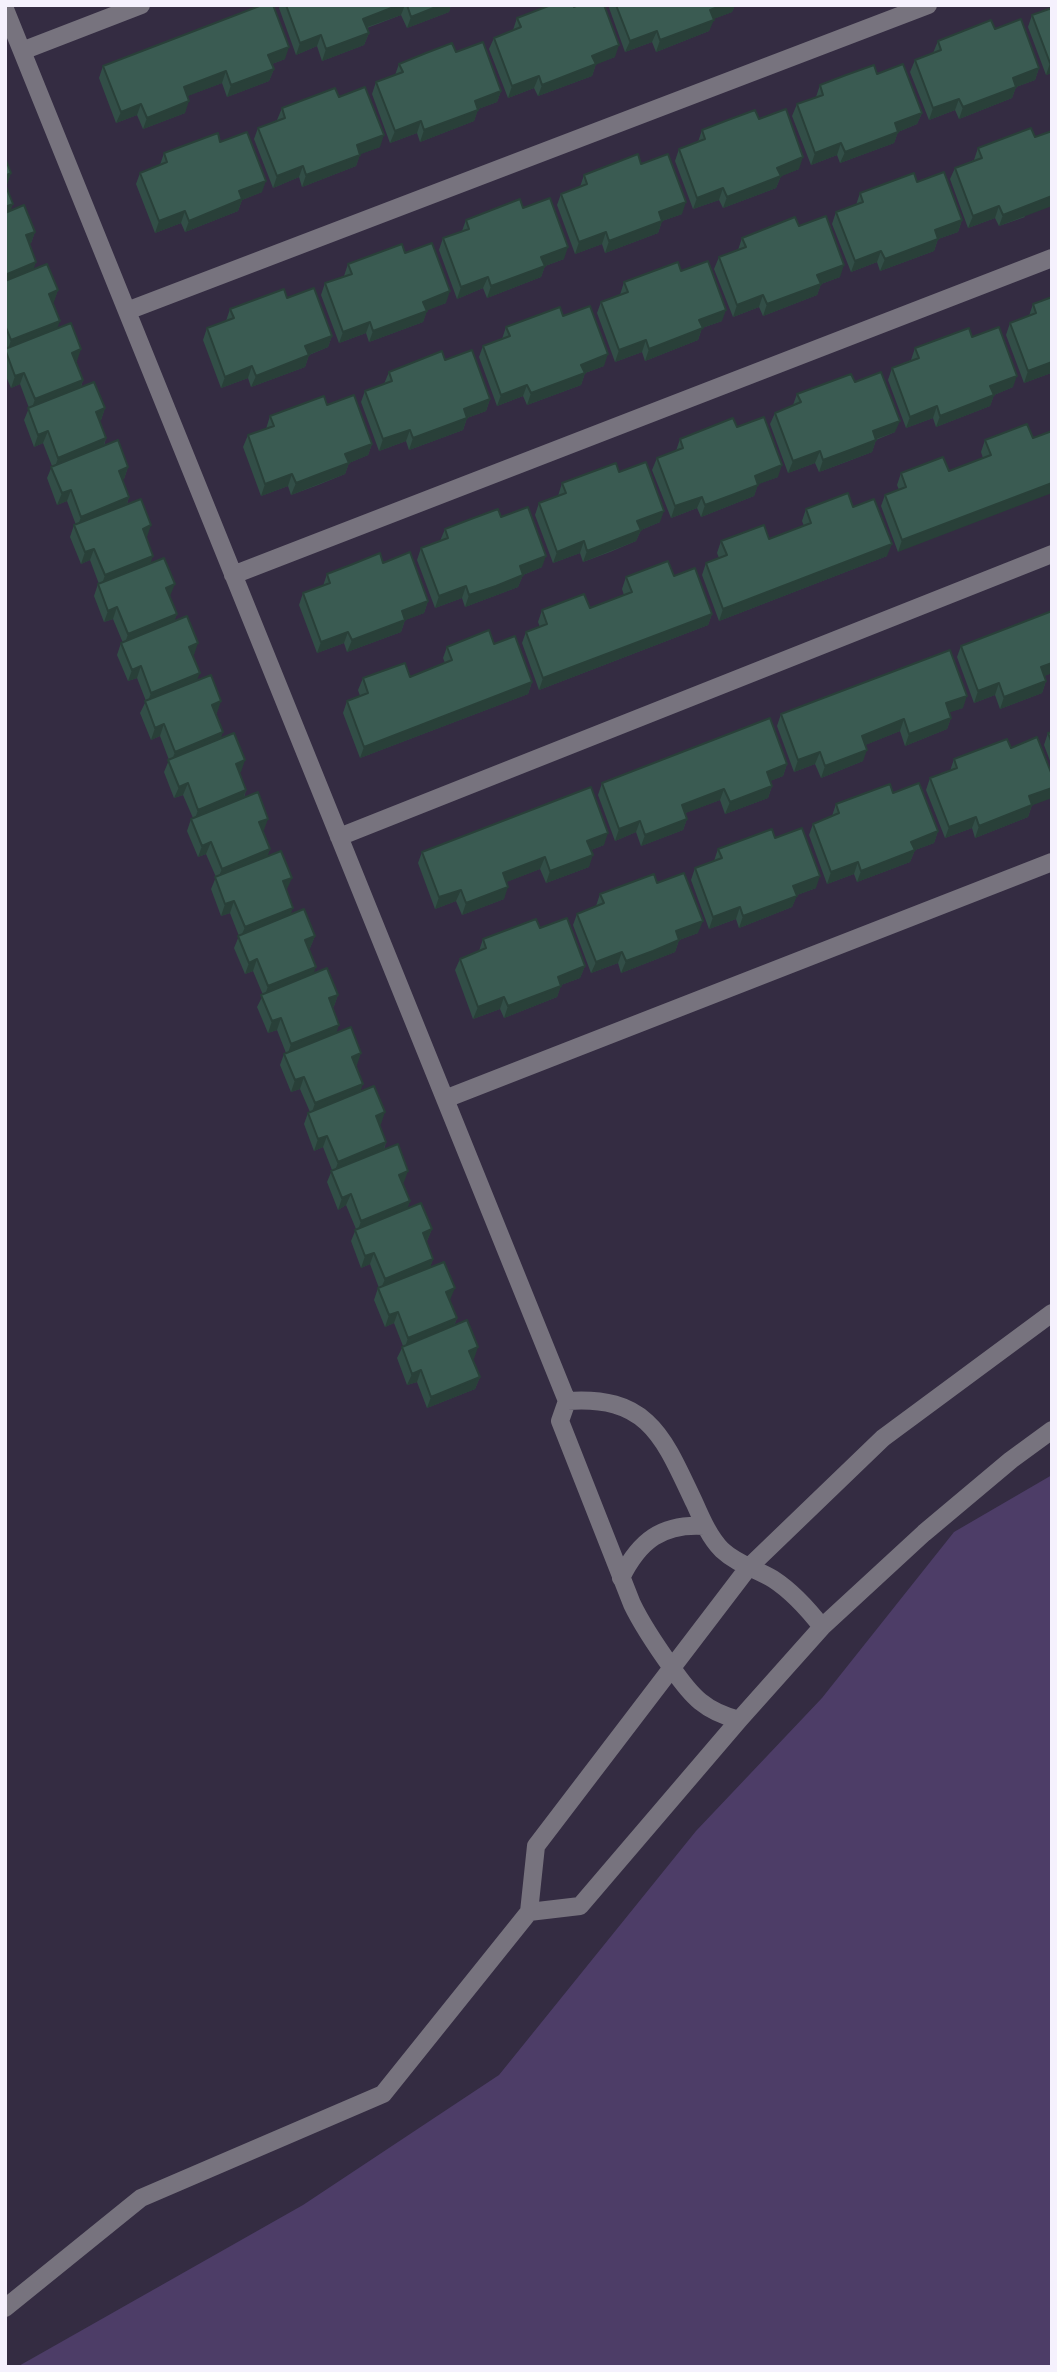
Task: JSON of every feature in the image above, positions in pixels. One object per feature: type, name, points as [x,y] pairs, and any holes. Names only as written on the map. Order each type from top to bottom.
[{"type":"street","points":[[22,51],[141,5]]},
{"type":"street","points":[[127,311],[928,5]]},
{"type":"street","points":[[5,9],[567,1401],[560,1421],[621,1578],[644,1628],[692,1696],[722,1716],[739,1720]]},
{"type":"street","points":[[233,575],[1052,258]]},
{"type":"street","points":[[339,837],[1052,554]]},
{"type":"street","points":[[445,1099],[1052,862]]},
{"type":"street","points":[[5,2308],[141,2198],[383,2094],[529,1912],[536,1846],[748,1568],[883,1438],[1052,1313]]},
{"type":"street","points":[[567,1401],[608,1402],[628,1409],[655,1429],[666,1443],[705,1526],[722,1549],[748,1568],[790,1591],[822,1627]]},
{"type":"street","points":[[529,1912],[580,1906],[822,1627],[924,1533],[1011,1460],[1052,1430]]},
{"type":"street","points":[[621,1578],[629,1561],[641,1546],[656,1535],[689,1525],[705,1526]]},
{"type":"shaded area","points":[[1052,1475],[1052,2367],[17,2367],[303,2205],[499,2075],[696,1831],[822,1698],[954,1532]]},
{"type":"building","points":[[262,5],[273,5],[289,47],[268,55],[274,69],[231,85],[226,71],[184,87],[189,101],[147,118],[141,104],[121,112],[103,66]]},
{"type":"building","points":[[286,5],[399,5],[363,19],[369,33],[326,49],[321,35],[300,43]]},
{"type":"building","points":[[407,5],[441,5],[411,17]]},
{"type":"building","points":[[551,5],[604,5],[619,45],[592,56],[596,64],[542,85],[539,76],[512,86],[494,38],[521,27],[517,18]]},
{"type":"building","points":[[616,5],[723,5],[710,10],[714,20],[660,40],[657,31],[630,41]]},
{"type":"building","points":[[1052,8],[1052,63],[1050,63],[1032,15]]},
{"type":"building","points":[[1021,19],[1039,68],[1013,78],[1016,87],[963,107],[959,99],[933,108],[915,60],[941,50],[938,41],[991,20],[995,29]]},
{"type":"building","points":[[483,42],[501,91],[475,101],[478,110],[424,130],[421,121],[395,131],[376,82],[403,72],[399,64],[452,43],[456,52]]},
{"type":"building","points":[[903,64],[922,113],[895,123],[898,132],[845,152],[841,143],[815,153],[797,104],[823,95],[820,85],[846,75],[874,65],[877,74]]},
{"type":"building","points":[[365,87],[384,135],[357,145],[360,155],[306,175],[303,166],[277,176],[258,128],[285,118],[282,108],[335,88],[339,97]]},
{"type":"building","points":[[786,109],[803,157],[777,168],[781,176],[727,197],[723,188],[697,198],[679,149],[705,139],[702,130],[728,120],[755,110],[759,119]]},
{"type":"building","points":[[1031,128],[1035,137],[1052,131],[1052,196],[1003,215],[999,206],[973,216],[955,168],[982,158],[978,148]]},
{"type":"building","points":[[247,132],[266,181],[239,191],[242,199],[189,221],[185,211],[159,221],[140,173],[167,162],[164,153],[218,133],[220,142]]},
{"type":"building","points":[[638,154],[641,164],[668,154],[686,202],[659,212],[662,221],[609,241],[606,232],[579,242],[561,194],[587,184],[584,175]]},
{"type":"building","points":[[5,158],[11,173],[5,176]]},
{"type":"building","points":[[944,172],[962,220],[935,230],[938,239],[885,259],[881,251],[855,261],[836,212],[863,202],[860,193],[914,173],[917,182]]},
{"type":"building","points":[[5,184],[13,204],[5,207]]},
{"type":"building","points":[[550,198],[568,247],[541,257],[545,266],[491,286],[488,277],[461,287],[443,238],[469,229],[466,220],[520,199],[523,208]]},
{"type":"building","points":[[24,205],[35,232],[26,235],[36,262],[5,275],[5,213]]},
{"type":"building","points":[[826,216],[844,265],[817,275],[821,284],[767,304],[763,295],[737,305],[719,257],[746,247],[742,238],[795,217],[799,226]]},
{"type":"building","points":[[432,243],[450,291],[423,302],[427,311],[373,331],[370,322],[343,332],[325,283],[352,274],[348,264],[402,244],[405,253]]},
{"type":"building","points":[[708,261],[726,310],[699,320],[703,328],[649,349],[646,340],[619,350],[601,302],[628,292],[624,282],[678,262],[681,271]]},
{"type":"building","points":[[47,264],[58,290],[49,294],[60,321],[11,340],[5,325],[5,281]]},
{"type":"building","points":[[314,288],[332,336],[305,346],[309,355],[256,376],[252,366],[225,377],[207,328],[234,318],[230,309],[284,289],[287,298]]},
{"type":"building","points":[[1052,297],[1052,362],[1028,371],[1010,323],[1036,313],[1033,304]]},
{"type":"building","points":[[590,306],[608,354],[581,365],[585,373],[531,393],[527,385],[501,395],[483,346],[510,336],[506,327],[560,307],[563,316]]},
{"type":"building","points":[[71,323],[81,349],[72,353],[83,380],[35,399],[24,373],[15,376],[5,349]]},
{"type":"building","points":[[999,327],[1017,376],[990,386],[994,395],[940,416],[937,406],[910,417],[892,368],[919,358],[915,348],[969,328],[972,337]]},
{"type":"building","points":[[472,350],[490,399],[464,409],[467,418],[413,438],[410,430],[383,439],[365,391],[392,381],[389,372],[442,351],[445,360]]},
{"type":"building","points":[[881,372],[900,421],[873,431],[876,440],[850,450],[823,460],[820,451],[793,461],[775,413],[801,402],[797,394],[851,374],[855,382]]},
{"type":"building","points":[[94,382],[105,408],[96,412],[106,438],[58,458],[48,431],[38,435],[28,408]]},
{"type":"building","points":[[354,395],[372,444],[345,454],[349,463],[296,483],[292,474],[265,484],[248,435],[274,426],[270,416],[324,396],[327,405]]},
{"type":"building","points":[[764,417],[782,465],[755,476],[758,485],[732,495],[705,505],[702,497],[675,506],[657,458],[683,448],[680,439],[733,418],[737,427]]},
{"type":"building","points":[[1027,424],[1033,438],[1052,431],[1052,483],[902,540],[885,495],[906,487],[901,473],[943,457],[949,471],[991,455],[985,440]]},
{"type":"building","points":[[118,440],[128,467],[119,471],[129,497],[81,517],[71,490],[62,493],[51,467]]},
{"type":"building","points":[[646,462],[664,511],[637,521],[641,530],[587,551],[584,541],[557,552],[539,503],[566,493],[562,483],[616,463],[619,472]]},
{"type":"building","points":[[848,493],[853,507],[874,499],[892,544],[723,609],[706,563],[727,555],[721,541],[764,525],[769,539],[811,523],[806,509]]},
{"type":"building","points":[[141,499],[151,525],[143,529],[153,556],[105,575],[94,549],[85,552],[74,525]]},
{"type":"building","points":[[528,507],[546,556],[520,566],[523,575],[496,586],[469,595],[466,586],[439,596],[421,548],[448,538],[445,529],[471,519],[498,509],[501,517]]},
{"type":"building","points":[[410,552],[428,601],[402,611],[405,620],[352,640],[348,632],[321,642],[303,593],[330,583],[327,574],[380,553],[383,563]]},
{"type":"building","points":[[164,558],[175,584],[166,588],[177,614],[128,634],[117,607],[108,611],[98,584]]},
{"type":"building","points":[[668,561],[674,576],[695,568],[712,614],[543,678],[526,632],[547,624],[542,610],[584,594],[590,608],[632,592],[626,577]]},
{"type":"building","points":[[1052,611],[1052,663],[1041,667],[1046,681],[1004,697],[999,683],[978,691],[961,646]]},
{"type":"building","points":[[187,616],[198,643],[189,647],[200,673],[151,693],[141,666],[132,670],[121,643]]},
{"type":"building","points":[[489,630],[494,644],[515,636],[532,682],[364,747],[347,701],[368,693],[363,678],[405,663],[410,677],[452,660],[447,647]]},
{"type":"building","points":[[950,650],[967,696],[946,703],[951,718],[909,734],[904,719],[862,736],[867,750],[825,766],[820,752],[798,760],[781,714]]},
{"type":"building","points":[[211,675],[221,701],[212,705],[223,732],[175,752],[164,724],[155,728],[145,701]]},
{"type":"building","points":[[770,718],[787,764],[767,772],[772,786],[730,802],[724,789],[682,805],[687,819],[645,835],[640,821],[619,829],[602,783]]},
{"type":"building","points":[[234,733],[245,760],[236,764],[246,790],[198,810],[188,783],[179,787],[168,760]]},
{"type":"building","points":[[1037,737],[1052,775],[1052,788],[1029,796],[1032,805],[979,826],[976,817],[949,827],[930,778],[957,768],[954,759],[1007,739],[1011,748]]},
{"type":"building","points":[[919,783],[938,831],[911,842],[915,850],[861,871],[858,862],[831,872],[813,824],[839,813],[836,804],[890,784],[893,793]]},
{"type":"building","points":[[591,787],[608,833],[587,841],[593,855],[550,871],[545,857],[503,873],[508,887],[466,903],[461,890],[439,897],[422,852]]},
{"type":"building","points":[[258,792],[268,819],[259,822],[270,849],[222,869],[211,842],[202,846],[191,819]]},
{"type":"building","points":[[802,828],[820,876],[793,886],[797,896],[743,916],[740,907],[713,917],[695,868],[722,858],[718,849],[772,829],[775,838]]},
{"type":"building","points":[[281,851],[292,878],[283,881],[293,908],[245,927],[234,901],[225,904],[215,877]]},
{"type":"building","points":[[684,873],[703,921],[676,931],[679,940],[653,951],[626,961],[622,952],[596,962],[577,914],[604,903],[600,894],[654,874],[657,883]]},
{"type":"building","points":[[304,909],[315,936],[305,940],[316,967],[268,986],[257,959],[249,963],[238,936]]},
{"type":"building","points":[[567,918],[585,966],[558,977],[561,986],[508,1006],[504,997],[478,1007],[460,959],[486,948],[483,939],[536,919],[540,928]]},
{"type":"building","points":[[327,968],[338,995],[329,998],[339,1025],[291,1044],[281,1018],[272,1021],[261,995]]},
{"type":"building","points":[[351,1027],[361,1053],[352,1057],[363,1084],[315,1103],[304,1077],[295,1080],[284,1054]]},
{"type":"building","points":[[374,1086],[385,1112],[376,1116],[386,1142],[338,1162],[327,1136],[318,1139],[308,1113]]},
{"type":"building","points":[[398,1144],[408,1171],[399,1175],[410,1201],[361,1221],[351,1194],[342,1198],[331,1171]]},
{"type":"building","points":[[421,1203],[432,1229],[423,1233],[433,1259],[385,1279],[374,1253],[365,1256],[355,1230]]},
{"type":"building","points":[[444,1262],[455,1288],[446,1292],[457,1318],[408,1338],[398,1312],[389,1315],[378,1288]]},
{"type":"building","points":[[467,1320],[478,1347],[469,1351],[480,1377],[431,1397],[421,1370],[412,1374],[402,1347]]}]
